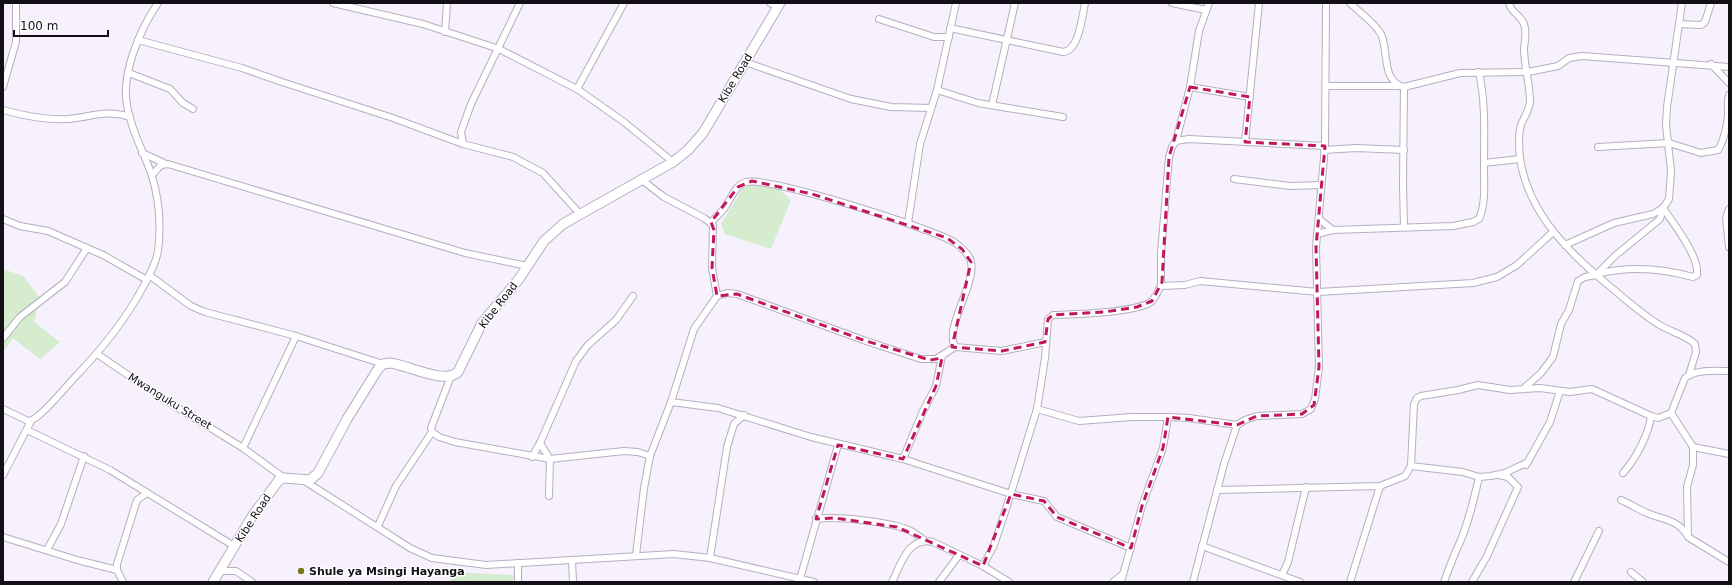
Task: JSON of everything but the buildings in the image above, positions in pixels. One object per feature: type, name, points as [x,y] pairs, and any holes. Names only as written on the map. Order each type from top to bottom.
[{"type":"street","points":[[3,87],[16,42],[16,3]]},
{"type":"street","points":[[3,475],[28,430],[31,421],[45,409],[97,354],[130,310],[155,264],[158,251],[156,194],[152,175],[136,140],[126,104],[126,88],[138,40],[158,3]]},
{"type":"street","points":[[333,3],[423,24],[499,49],[577,89],[624,122],[673,162]]},
{"type":"street","points":[[445,32],[447,3]]},
{"type":"street","points":[[463,144],[461,132],[470,104],[499,49],[520,3]]},
{"type":"street","points":[[577,89],[624,3]]},
{"type":"street","points":[[908,223],[916,163],[937,90],[956,3]]},
{"type":"street","points":[[992,105],[1015,3]]},
{"type":"street","points":[[950,28],[1063,52],[1069,51],[1073,48],[1076,41],[1085,3]]},
{"type":"street","points":[[1172,3],[1206,10]]},
{"type":"street","points":[[983,566],[994,545],[1037,409],[1048,319],[1053,315],[1104,312],[1137,307],[1152,301],[1161,286],[1161,253],[1169,157],[1172,147],[1176,141],[1190,87],[1196,41],[1209,3]]},
{"type":"street","points":[[1245,142],[1259,3]]},
{"type":"street","points":[[1193,582],[1224,464],[1238,425],[1245,420],[1257,416],[1302,414],[1308,411],[1314,404],[1319,367],[1318,292],[1316,267],[1325,148],[1326,3]]},
{"type":"street","points":[[1350,3],[1379,32],[1383,39],[1388,70],[1391,78],[1401,86],[1404,150],[1404,227]]},
{"type":"street","points":[[1217,490],[1380,486],[1404,476],[1411,466],[1414,404],[1417,398],[1478,385],[1510,390],[1540,388],[1560,391],[1596,391],[1651,416],[1658,418],[1671,413],[1685,378],[1689,374],[1696,352],[1695,344],[1687,336],[1672,332],[1659,325],[1596,275],[1553,232],[1532,196],[1520,159],[1520,131],[1529,106],[1528,72],[1525,62],[1526,29],[1521,18],[1516,15],[1509,3]]},
{"type":"street","points":[[1596,275],[1616,255],[1660,219],[1670,192],[1671,171],[1666,125],[1673,62],[1682,3]]},
{"type":"street","points":[[1680,24],[1701,25],[1705,22],[1711,3]]},
{"type":"street","name":"Kibe Road","points":[[451,376],[458,372],[482,323],[520,279],[544,241],[553,232],[580,214],[673,162],[688,150],[703,133],[745,62],[776,4]]},
{"type":"street","points":[[879,19],[934,37],[947,44]]},
{"type":"street","points":[[934,37],[949,37]]},
{"type":"street","points":[[138,40],[242,68],[393,118],[463,144],[514,157],[533,166],[552,182],[580,214]]},
{"type":"street","points":[[1326,86],[1401,86],[1460,73],[1528,72],[1558,66],[1569,58],[1582,56],[1711,64],[1729,67]]},
{"type":"street","points":[[745,62],[851,99],[891,107],[931,108]]},
{"type":"street","points":[[1711,64],[1729,83]]},
{"type":"street","points":[[1318,234],[1333,230],[1465,225],[1479,219],[1484,202],[1484,103],[1479,72]]},
{"type":"street","points":[[129,73],[170,89],[183,103],[194,109]]},
{"type":"street","points":[[1190,87],[1250,97]]},
{"type":"street","points":[[937,90],[992,105],[1063,118]]},
{"type":"street","points":[[1598,147],[1669,143],[1700,152],[1718,150],[1721,146],[1727,122],[1727,102],[1729,95]]},
{"type":"street","points":[[3,110],[49,119],[68,119],[116,112],[130,117]]},
{"type":"street","points":[[450,139],[461,132]]},
{"type":"street","points":[[1176,141],[1189,138],[1325,148],[1404,150]]},
{"type":"street","points":[[142,153],[164,163],[465,253],[527,266]]},
{"type":"street","points":[[1484,163],[1520,159]]},
{"type":"street","points":[[152,175],[164,163]]},
{"type":"street","points":[[1234,179],[1290,186],[1321,185]]},
{"type":"street","points":[[642,180],[664,197],[710,222],[714,230],[712,268],[717,296]]},
{"type":"street","points":[[710,222],[726,206],[738,187],[744,182],[752,181],[785,186],[908,223],[955,243],[967,254],[972,262],[971,274],[954,332],[952,342],[955,347]]},
{"type":"street","points":[[1565,245],[1614,223],[1644,217],[1663,208]]},
{"type":"street","points":[[1524,388],[1541,373],[1553,357],[1561,324],[1569,310],[1578,281],[1585,277],[1616,269],[1635,268],[1678,273],[1693,277],[1697,275],[1696,264],[1663,208]]},
{"type":"street","points":[[1729,209],[1726,222],[1729,247]]},
{"type":"street","points":[[3,219],[20,226],[48,232],[87,248],[148,277],[191,306],[205,312],[296,336],[383,364],[397,364],[441,376],[451,376],[432,423],[432,432],[396,486],[378,526]]},
{"type":"street","points":[[1319,219],[1333,230]]},
{"type":"street","points":[[1161,286],[1180,286],[1192,282],[1211,281],[1318,292],[1473,283],[1497,277],[1517,265],[1553,232]]},
{"type":"street","points":[[3,338],[20,317],[65,282],[87,248]]},
{"type":"street","points":[[636,555],[644,488],[653,446],[671,402],[694,329],[717,296],[727,293],[737,294],[866,341],[921,359],[930,360],[942,356],[955,347],[1002,351],[1045,342]]},
{"type":"street","points":[[532,457],[540,443],[576,361],[588,345],[616,320],[634,296]]},
{"type":"street","points":[[243,448],[296,336]]},
{"type":"street","name":"Mwanguku Street","points":[[97,354],[162,398],[243,448],[284,478]]},
{"type":"street","points":[[903,459],[923,410],[936,386],[942,356]]},
{"type":"street","points":[[284,478],[310,480],[318,473],[337,437],[372,378],[383,364]]},
{"type":"street","points":[[1689,374],[1729,371]]},
{"type":"street","points":[[1411,466],[1456,471],[1479,477],[1498,475],[1526,464],[1550,422],[1560,391]]},
{"type":"street","points":[[671,402],[708,406],[838,445],[903,459],[1011,494],[1044,501],[1057,517],[1131,548]]},
{"type":"street","points":[[3,409],[21,419],[31,421]]},
{"type":"street","points":[[1037,409],[1079,421],[1132,417],[1168,417],[1189,418],[1238,425]]},
{"type":"street","points":[[1671,413],[1692,447],[1693,465],[1687,488],[1688,537]]},
{"type":"street","points":[[710,558],[727,447],[734,424],[744,416]]},
{"type":"street","points":[[1623,473],[1634,459],[1650,425],[1651,416]]},
{"type":"street","points":[[1121,582],[1142,506],[1163,448],[1168,417]]},
{"type":"street","points":[[28,430],[84,456],[234,546]]},
{"type":"street","points":[[432,432],[440,437],[455,442],[532,457],[550,459],[616,451],[638,452],[650,456]]},
{"type":"street","points":[[540,443],[550,459],[549,496]]},
{"type":"street","points":[[800,579],[838,445]]},
{"type":"street","points":[[638,452],[653,446]]},
{"type":"street","points":[[1692,447],[1729,454]]},
{"type":"street","points":[[48,550],[61,524],[84,456]]},
{"type":"street","points":[[1472,582],[1487,556],[1518,487],[1508,477],[1498,475]]},
{"type":"street","points":[[1444,582],[1471,511],[1479,477]]},
{"type":"street","name":"Kibe Road","points":[[213,582],[234,546],[268,494],[278,480],[284,478]]},
{"type":"street","points":[[302,480],[378,526],[410,548],[432,558],[453,562],[486,565],[572,561],[636,555],[674,554],[710,558],[814,582]]},
{"type":"street","points":[[1350,582],[1380,486]]},
{"type":"street","points":[[1282,575],[1288,562],[1306,487]]},
{"type":"street","points":[[123,582],[117,570],[118,556],[131,523],[135,504],[139,497],[147,493]]},
{"type":"street","points":[[1621,500],[1648,514],[1673,521],[1682,527],[1688,537],[1729,562]]},
{"type":"street","points":[[816,519],[835,518],[898,527],[910,531],[924,540],[933,542],[983,566],[1009,582]]},
{"type":"street","points":[[1574,582],[1599,531]]},
{"type":"street","points":[[3,537],[77,560],[117,570]]},
{"type":"street","points":[[892,582],[909,549],[916,542],[924,540]]},
{"type":"street","points":[[1202,546],[1300,582]]},
{"type":"street","points":[[940,582],[959,555]]},
{"type":"street","points":[[572,561],[573,582]]},
{"type":"street","points":[[518,563],[518,582]]},
{"type":"street","points":[[219,571],[236,571],[252,582]]},
{"type":"street","points":[[1631,572],[1644,582]]},
{"type":"street","points":[[1113,582],[1123,574]]},
{"type":"highlighted area","points":[[1190,87],[1250,97],[1245,142],[1325,146],[1316,247],[1319,367],[1314,405],[1302,414],[1257,416],[1237,425],[1168,417],[1163,448],[1142,506],[1131,548],[1057,517],[1044,501],[1011,494],[983,566],[897,527],[835,518],[816,519],[838,445],[903,459],[936,386],[942,358],[930,360],[866,341],[737,294],[717,296],[712,268],[714,230],[711,222],[738,187],[752,181],[812,194],[947,238],[962,249],[971,262],[952,347],[1002,351],[1045,342],[1048,319],[1053,315],[1104,312],[1137,307],[1152,301],[1162,282],[1169,157]]},
{"type":"green space","points":[[745,184],[779,189],[791,200],[771,249],[725,234],[721,224]]},
{"type":"green space","points":[[3,269],[23,276],[40,298],[34,322],[60,342],[40,359],[13,338],[3,352]]},
{"type":"green space","points":[[449,572],[515,575],[512,582],[451,582]]},
{"type":"place","name":"Shule ya Msingi Hayanga","points":[[301,571]]}]
